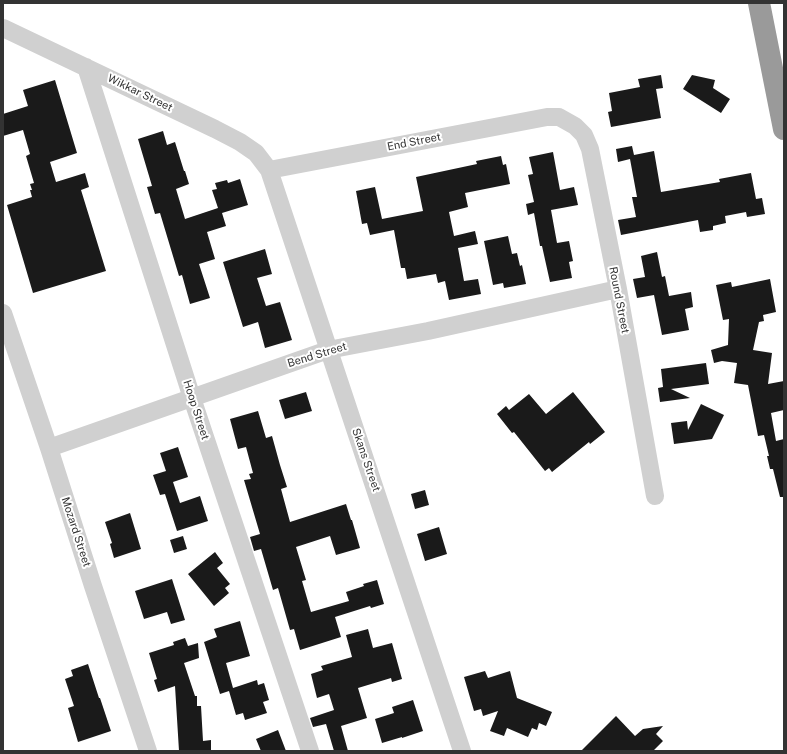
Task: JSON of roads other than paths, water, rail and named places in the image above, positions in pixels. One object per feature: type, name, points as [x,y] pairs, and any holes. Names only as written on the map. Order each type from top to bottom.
[{"type":"highway","points":[[759,3],[784,129]]},
{"type":"street","name":"Wikkar Street","points":[[3,28],[240,142],[256,153],[269,170]]},
{"type":"street","name":"Hoop Street","points":[[86,67],[192,398],[310,751]]},
{"type":"street","name":"End Street","points":[[269,170],[547,117],[559,117]]},
{"type":"street","name":"Round Street","points":[[559,117],[575,126],[584,135],[590,149],[618,290],[655,496]]},
{"type":"street","name":"Skans Street","points":[[269,170],[462,751]]},
{"type":"street","name":"Bend Street","points":[[49,448],[328,350],[428,331],[618,290]]},
{"type":"street","name":"Mozard Street","points":[[3,313],[49,448],[148,751]]}]
